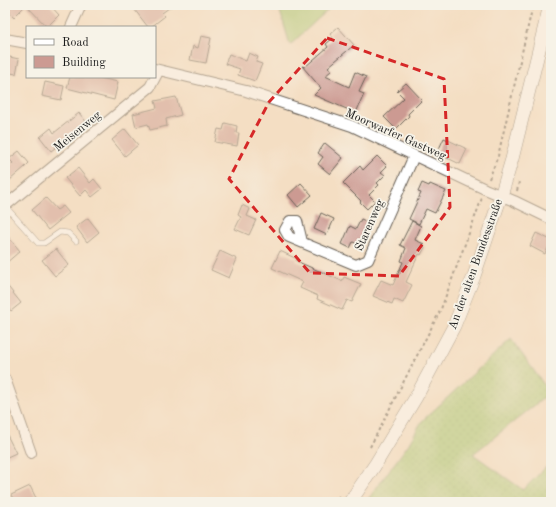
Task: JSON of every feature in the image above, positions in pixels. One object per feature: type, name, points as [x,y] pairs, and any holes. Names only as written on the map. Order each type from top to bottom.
[{"type":"street","points":[[71,26],[81,5]]},
{"type":"street","name":"An der alten Bundesstraße","points":[[344,499],[375,465],[416,397],[454,326],[474,276],[514,153],[550,5]]},
{"type":"street","points":[[5,39],[26,44]]},
{"type":"street","name":"Moorwarfer Gastweg","points":[[157,70],[246,91],[352,126],[551,219]]},
{"type":"street","name":"Meisenweg","points":[[5,206],[150,88],[154,78]]},
{"type":"street","name":"Starenweg","points":[[302,242],[356,265],[368,260],[414,156]]},
{"type":"street","points":[[5,379],[31,453]]},
{"type":"lane","points":[[5,206],[38,243],[44,243],[60,232],[68,233],[76,241]]},
{"type":"path","points":[[368,452],[441,309],[498,156],[533,5]]},
{"type":"path","points":[[335,502],[344,499]]},
{"type":"highlighted area","points":[[327,38],[444,79],[450,207],[399,276],[310,273],[229,179],[269,102]]},
{"type":"green space","points":[[275,5],[333,5],[290,45],[280,11]]},
{"type":"green space","points":[[511,339],[550,393],[473,454],[523,490],[551,462],[551,502],[366,502],[408,445],[422,421]]},
{"type":"building","points":[[5,5],[26,5],[14,17]]},
{"type":"building","points":[[26,5],[50,5],[59,15],[48,26],[46,26]]},
{"type":"building","points":[[131,5],[173,5],[162,13],[165,16],[152,26],[147,26]]},
{"type":"building","points":[[338,27],[354,45],[328,67],[331,71],[325,76],[349,87],[355,72],[366,77],[359,92],[364,94],[356,113],[314,95],[321,88],[302,66],[305,67],[328,47],[326,44],[333,38],[330,34]]},
{"type":"building","points":[[201,36],[211,38],[206,63],[190,60],[193,46],[198,48]]},
{"type":"building","points":[[249,53],[258,57],[256,62],[262,64],[255,81],[238,75],[240,69],[225,64],[229,54],[246,61]]},
{"type":"building","points":[[5,56],[19,59],[16,74],[5,72]]},
{"type":"building","points":[[70,78],[100,78],[118,82],[114,100],[67,88]]},
{"type":"building","points":[[45,82],[64,86],[61,100],[42,96]]},
{"type":"building","points":[[406,83],[422,100],[396,129],[384,117],[404,98],[397,91]]},
{"type":"building","points":[[176,97],[181,115],[166,119],[167,126],[150,130],[148,124],[136,127],[133,114],[157,108],[155,101]]},
{"type":"building","points":[[79,113],[89,125],[70,140],[68,138],[51,151],[40,137],[51,128],[54,133]]},
{"type":"building","points":[[225,123],[237,126],[236,133],[239,133],[237,146],[215,142],[218,129],[223,130]]},
{"type":"building","points":[[125,129],[138,145],[125,156],[112,140]]},
{"type":"building","points":[[444,138],[467,149],[460,164],[437,153]]},
{"type":"building","points":[[325,143],[343,158],[330,174],[318,164],[323,157],[318,153]]},
{"type":"building","points":[[19,151],[29,163],[10,180],[5,174],[5,170],[13,163],[9,159]]},
{"type":"building","points":[[377,156],[387,166],[381,172],[385,175],[377,183],[379,185],[369,195],[375,201],[367,209],[343,183],[360,166],[363,170]]},
{"type":"building","points":[[78,168],[90,183],[94,179],[102,189],[92,197],[86,190],[80,196],[65,178]]},
{"type":"building","points":[[301,183],[312,195],[298,207],[288,195]]},
{"type":"building","points":[[422,183],[429,186],[430,184],[446,191],[435,213],[426,209],[419,224],[409,219],[421,193],[418,192]]},
{"type":"building","points":[[46,198],[57,210],[63,206],[69,213],[48,230],[32,210]]},
{"type":"building","points":[[242,205],[250,209],[247,216],[256,220],[249,235],[235,229],[241,217],[238,215]]},
{"type":"building","points":[[321,213],[334,219],[327,235],[314,229]]},
{"type":"building","points":[[88,218],[99,232],[87,242],[76,227]]},
{"type":"building","points":[[361,219],[370,223],[360,245],[353,242],[350,248],[342,244],[350,226],[356,229]]},
{"type":"building","points":[[412,221],[421,226],[415,240],[424,244],[423,246],[425,247],[421,255],[419,254],[406,282],[412,285],[403,303],[394,299],[392,304],[373,296],[381,280],[393,285],[403,262],[401,261],[406,248],[400,245]]},
{"type":"building","points":[[5,233],[20,251],[5,264]]},
{"type":"building","points":[[536,233],[551,240],[545,254],[530,246]]},
{"type":"building","points":[[56,249],[69,265],[55,276],[42,260]]},
{"type":"building","points":[[220,251],[237,259],[229,278],[211,270]]},
{"type":"building","points":[[280,251],[297,259],[296,261],[342,281],[344,277],[361,284],[352,302],[347,300],[342,310],[317,299],[318,296],[300,288],[303,282],[272,268]]},
{"type":"building","points":[[5,283],[21,303],[11,311],[5,304]]},
{"type":"building","points":[[5,431],[16,453],[5,458]]},
{"type":"building","points":[[30,486],[38,502],[15,502],[11,495]]}]
